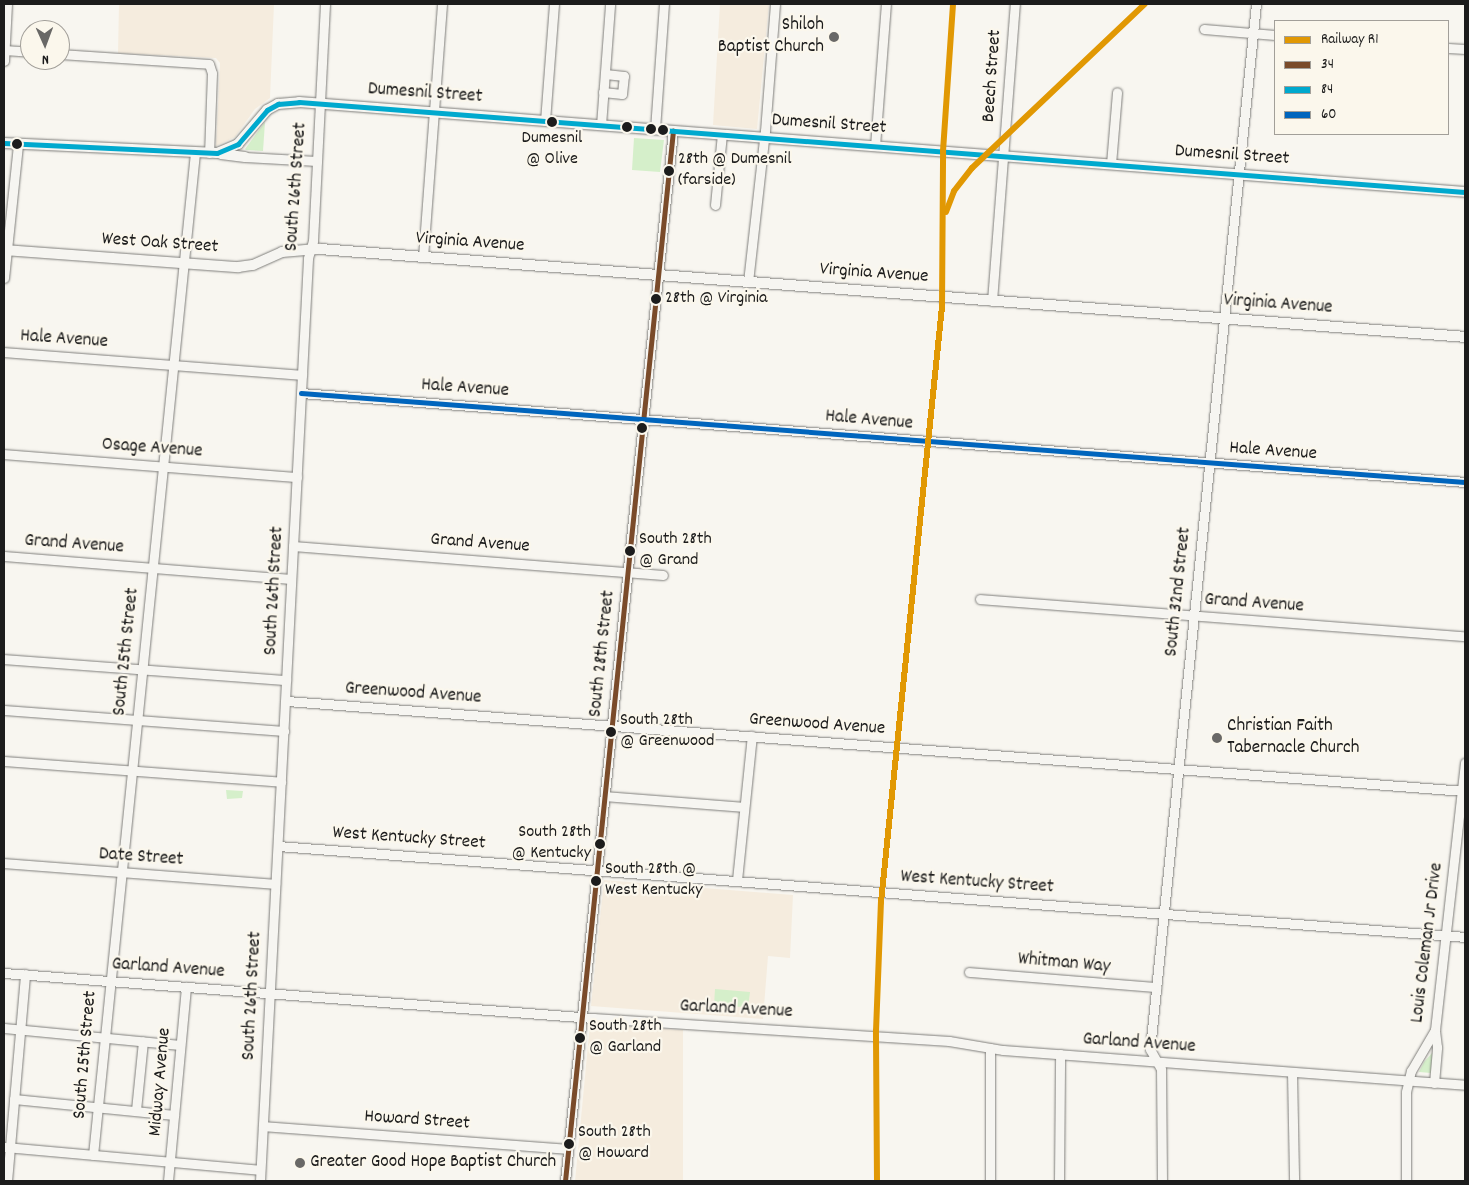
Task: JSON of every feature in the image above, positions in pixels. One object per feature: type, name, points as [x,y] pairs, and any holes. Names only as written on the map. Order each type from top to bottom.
[{"type":"main road","name":"Dumesnil Street","points":[[209,153],[226,151],[238,144],[258,118],[276,105],[290,102],[1465,192]]},
{"type":"main road","name":"Dumesnil Street","points":[[4,144],[209,153],[245,157]]},
{"type":"main road","name":"West Oak Street","points":[[5,250],[248,266],[282,252],[310,250]]},
{"type":"main road","name":"Virginia Avenue","points":[[310,250],[423,257],[1465,337]]},
{"type":"street","points":[[4,61],[7,4]]},
{"type":"street","name":"South 26th Street","points":[[260,1181],[302,374],[317,161],[325,4]]},
{"type":"street","points":[[423,257],[442,4]]},
{"type":"street","points":[[544,120],[554,4]]},
{"type":"street","points":[[601,125],[610,4]]},
{"type":"street","points":[[656,129],[664,4]]},
{"type":"street","points":[[748,282],[764,138],[775,4]]},
{"type":"street","points":[[876,146],[886,4]]},
{"type":"street","name":"Beech Street","points":[[992,301],[1015,4]]},
{"type":"street","name":"South 32nd Street","points":[[1162,1181],[1160,1062],[1150,1049],[1256,4]]},
{"type":"street","points":[[1204,29],[1274,35]]},
{"type":"street","points":[[1449,48],[1465,49]]},
{"type":"street","points":[[4,50],[20,51]]},
{"type":"street","points":[[70,55],[196,61],[210,66],[209,153]]},
{"type":"street","points":[[603,92],[622,94],[624,76],[605,74]]},
{"type":"street","points":[[1110,164],[1117,92]]},
{"type":"street","name":"South 28th Street","points":[[565,1181],[673,131]]},
{"type":"street","points":[[716,205],[722,134]]},
{"type":"street","points":[[4,278],[5,250],[18,144]]},
{"type":"street","name":"South 25th Street","points":[[93,1155],[103,1037],[195,153]]},
{"type":"street","name":"Dumesnil Street","points":[[245,157],[317,161]]},
{"type":"street","name":"Hale Avenue","points":[[4,352],[302,374]]},
{"type":"street","name":"Hale Avenue","points":[[301,394],[1465,482]]},
{"type":"street","name":"Osage Avenue","points":[[4,454],[297,477]]},
{"type":"street","name":"Grand Avenue","points":[[293,546],[663,575]]},
{"type":"street","name":"Grand Avenue","points":[[4,556],[291,578]]},
{"type":"street","name":"Grand Avenue","points":[[980,599],[1465,636]]},
{"type":"street","points":[[4,659],[286,680]]},
{"type":"street","name":"Greenwood Avenue","points":[[286,701],[1464,791]]},
{"type":"street","points":[[4,710],[284,731]]},
{"type":"street","points":[[737,880],[752,736]]},
{"type":"street","points":[[4,761],[281,782]]},
{"type":"street","name":"Louis Coleman Jr Drive","points":[[1406,1181],[1408,1082],[1411,1071],[1435,1030],[1445,935],[1464,791],[1465,764]]},
{"type":"street","points":[[604,796],[744,807]]},
{"type":"street","name":"West Kentucky Street","points":[[278,846],[1465,937]]},
{"type":"street","name":"Date Street","points":[[4,863],[275,884]]},
{"type":"street","name":"Whitman Way","points":[[969,972],[1156,987]]},
{"type":"street","name":"Garland Avenue","points":[[4,973],[582,1017],[876,1035],[949,1041],[990,1048],[1060,1054],[1465,1085]]},
{"type":"street","points":[[7,1181],[7,1147],[14,1099],[25,974]]},
{"type":"street","name":"Midway Avenue","points":[[168,1181],[186,986]]},
{"type":"street","points":[[4,1028],[180,1045]]},
{"type":"street","points":[[1434,1083],[1437,1047],[1435,1030]]},
{"type":"street","points":[[136,1110],[143,1041]]},
{"type":"street","points":[[990,1048],[990,1181]]},
{"type":"street","points":[[1059,1181],[1060,1054]]},
{"type":"street","points":[[1292,1072],[1294,1181]]},
{"type":"street","points":[[14,1099],[174,1114]]},
{"type":"street","name":"Howard Street","points":[[263,1126],[568,1149]]},
{"type":"street","points":[[7,1147],[260,1170]]},
{"type":"shaded area","points":[[119,4],[274,4],[270,98],[255,109],[235,137],[216,146],[220,63],[216,58],[118,53]]},
{"type":"shaded area","points":[[720,4],[769,4],[757,129],[713,125]]},
{"type":"shaded area","points":[[604,880],[793,895],[790,958],[768,956],[763,1019],[591,1006]]},
{"type":"shaded area","points":[[590,1024],[683,1030],[683,1181],[575,1181]]},
{"type":"green space","points":[[265,122],[263,151],[246,150],[245,149]]},
{"type":"green space","points":[[634,138],[664,140],[660,172],[632,170]]},
{"type":"green space","points":[[226,790],[243,791],[242,798],[227,799]]},
{"type":"green space","points":[[715,989],[750,992],[748,1007],[714,1006]]},
{"type":"green space","points":[[1433,1052],[1431,1073],[1419,1072],[1424,1062]]},
{"type":"rail line","name":"R1","points":[[877,1181],[876,1031],[881,902],[942,307],[943,151],[953,4]]},
{"type":"rail line","name":"R1","points":[[946,212],[954,191],[972,168],[1145,4]]},
{"type":"transit line","name":"84","points":[[4,143],[217,153],[238,144],[267,110],[278,104],[299,102],[1465,192]]},
{"type":"transit line","name":"34","points":[[565,1181],[673,131]]},
{"type":"transit line","name":"60","points":[[301,393],[1465,482]]},
{"type":"place","name":"Shiloh Baptist Church","points":[[834,37]]},
{"type":"place","name":"Dumesnil @ Olive","points":[[552,122]]},
{"type":"place","name":"28th @ Dumesnil (farside)","points":[[669,171]]},
{"type":"place","name":"28th @ Virginia","points":[[656,299]]},
{"type":"place","name":"South 28th @ Grand","points":[[630,551]]},
{"type":"place","name":"South 28th @ Greenwood","points":[[611,732]]},
{"type":"place","name":"Christian Faith Tabernacle Church","points":[[1217,738]]},
{"type":"place","name":"South 28th @ Kentucky","points":[[600,844]]},
{"type":"place","name":"South 28th @ West Kentucky","points":[[596,881]]},
{"type":"place","name":"South 28th @ Garland","points":[[580,1038]]},
{"type":"place","name":"South 28th @ Howard","points":[[569,1144]]},
{"type":"place","name":"Greater Good Hope Baptist Church","points":[[300,1163]]}]
